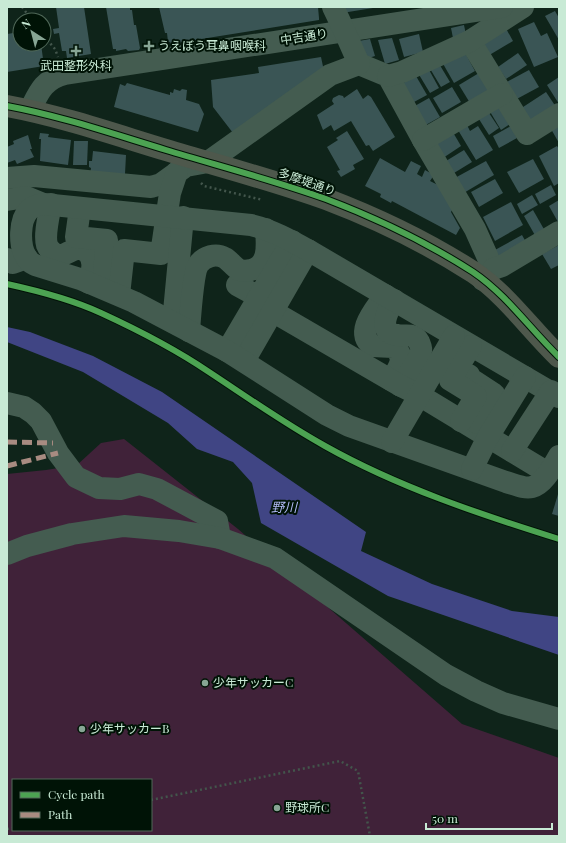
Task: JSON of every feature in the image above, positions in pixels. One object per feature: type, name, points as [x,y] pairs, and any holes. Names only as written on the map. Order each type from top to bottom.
[{"type":"main road","name":"多摩堤通り","points":[[7,106],[30,110],[306,192],[327,199],[370,218],[488,275],[534,332],[559,357]]},
{"type":"street","points":[[333,7],[359,64]]},
{"type":"street","name":"中吉通り","points":[[30,110],[40,90],[48,81],[56,76],[65,74],[344,30],[502,7]]},
{"type":"street","points":[[7,178],[34,176],[151,187],[161,184],[182,169],[208,162],[330,75],[359,64],[388,76],[402,72],[470,41],[523,7]]},
{"type":"street","points":[[470,41],[527,134],[559,114]]},
{"type":"street","points":[[388,76],[423,140],[475,229],[488,275],[559,232]]},
{"type":"street","points":[[423,140],[502,94]]},
{"type":"street","points":[[181,327],[175,216],[170,193],[182,169]]},
{"type":"street","points":[[7,200],[26,197],[47,204],[251,225],[282,235],[556,396],[518,454]]},
{"type":"street","points":[[47,204],[46,240],[49,249],[62,255],[75,249],[85,250],[91,256],[103,289]]},
{"type":"street","points":[[14,240],[22,221],[29,210],[36,206],[47,204]]},
{"type":"street","points":[[80,208],[76,237],[107,240],[103,289]]},
{"type":"street","points":[[7,213],[14,240],[22,246],[14,257],[80,279],[181,327],[235,356],[327,414],[349,426],[506,482],[526,487],[532,487],[537,484],[554,464],[518,454],[403,387],[265,304],[237,285]]},
{"type":"street","points":[[103,289],[124,250],[161,254],[175,216]]},
{"type":"street","points":[[181,327],[196,271],[200,262],[211,256],[221,256],[238,269],[248,271],[254,270],[266,257],[266,229]]},
{"type":"street","points":[[235,356],[300,245]]},
{"type":"street","points":[[390,298],[385,317],[388,330],[397,335],[410,335],[414,337],[417,339],[421,348],[420,356],[403,387],[392,442]]},
{"type":"street","points":[[403,387],[470,345]]},
{"type":"street","points":[[470,345],[468,377],[494,394],[474,429],[472,469]]},
{"type":"street","points":[[474,429],[525,377]]},
{"type":"street","points":[[7,403],[24,407],[41,421],[58,453],[76,477],[99,488],[120,489],[139,484],[157,489],[218,521],[220,538]]},
{"type":"street","points":[[7,554],[27,546],[72,534],[124,526],[179,531],[220,538],[275,558],[446,675],[503,703],[559,720]]},
{"type":"path","points":[[52,46],[65,74]]},
{"type":"path","points":[[182,169],[204,186],[265,201]]},
{"type":"path","points":[[152,800],[340,762],[358,771],[370,836]]},
{"type":"shaded area","points":[[124,439],[238,529],[462,724],[559,758],[559,836],[7,836],[7,474],[77,465],[101,443]]},
{"type":"water","name":"野川","points":[[7,327],[30,332],[93,356],[162,392],[366,532],[361,551],[432,584],[512,611],[559,617],[559,655],[388,596],[261,523],[252,483],[233,462],[197,449],[168,423],[83,372],[7,342]]},
{"type":"building","points":[[56,7],[84,7],[91,54],[67,58],[66,51],[62,51],[59,33],[54,34],[53,29],[59,28]]},
{"type":"building","points":[[106,7],[130,7],[130,10],[132,10],[134,25],[136,25],[140,48],[139,50],[128,51],[126,49],[116,51],[116,49],[113,49]]},
{"type":"building","points":[[159,7],[318,7],[319,20],[170,44],[170,42],[168,42],[167,33],[165,33]]},
{"type":"building","points":[[340,7],[373,7],[373,8],[342,13]]},
{"type":"building","points":[[555,11],[559,18],[559,40],[545,16]]},
{"type":"building","points":[[534,22],[541,36],[547,33],[558,57],[534,67],[518,29]]},
{"type":"building","points":[[464,25],[466,35],[453,38],[451,28]]},
{"type":"building","points":[[504,25],[513,41],[486,57],[477,41]]},
{"type":"building","points":[[12,33],[12,52],[42,52],[44,66],[7,72],[7,34]]},
{"type":"building","points":[[419,34],[423,52],[404,57],[399,39]]},
{"type":"building","points":[[392,38],[399,60],[385,64],[378,40]]},
{"type":"building","points":[[370,39],[375,56],[362,60],[353,42]]},
{"type":"building","points":[[463,49],[475,71],[454,83],[442,62]]},
{"type":"building","points":[[518,53],[527,65],[506,79],[498,67]]},
{"type":"building","points":[[321,57],[324,71],[233,133],[213,107],[211,80],[259,73],[258,67]]},
{"type":"building","points":[[438,62],[450,82],[441,87],[429,67]]},
{"type":"building","points":[[428,68],[439,88],[430,93],[418,73]]},
{"type":"building","points":[[529,70],[539,87],[513,101],[503,84]]},
{"type":"building","points":[[479,73],[491,90],[470,103],[459,85]]},
{"type":"building","points":[[416,76],[427,95],[414,102],[403,83]]},
{"type":"building","points":[[559,77],[559,104],[547,85]]},
{"type":"building","points":[[127,83],[170,95],[170,92],[173,93],[174,89],[180,91],[182,89],[187,90],[186,100],[199,104],[204,114],[198,132],[114,107],[120,84],[125,86]]},
{"type":"building","points":[[452,87],[461,102],[442,113],[433,98]]},
{"type":"building","points":[[357,89],[363,99],[368,95],[371,97],[395,137],[373,151],[369,145],[366,146],[351,121],[334,131],[331,125],[323,130],[317,115],[334,104],[332,101],[333,98],[339,95],[343,96],[344,98]]},
{"type":"building","points":[[546,92],[556,107],[529,124],[520,109]]},
{"type":"building","points":[[429,98],[440,117],[424,126],[413,107]]},
{"type":"building","points":[[499,104],[510,124],[501,130],[489,110]]},
{"type":"building","points":[[487,110],[499,128],[489,135],[477,116]]},
{"type":"building","points":[[467,125],[470,131],[478,126],[493,150],[476,160],[458,130]]},
{"type":"building","points":[[559,125],[559,143],[551,129]]},
{"type":"building","points":[[511,126],[517,138],[499,148],[493,136]]},
{"type":"building","points":[[451,129],[461,146],[443,158],[432,141]]},
{"type":"building","points":[[347,131],[364,159],[353,165],[355,169],[341,177],[337,171],[340,170],[327,147],[338,140],[336,138]]},
{"type":"building","points":[[40,133],[49,134],[48,137],[71,140],[68,165],[40,161]]},
{"type":"building","points":[[28,135],[32,149],[30,149],[34,157],[17,164],[15,160],[7,163],[7,147],[14,144],[13,141]]},
{"type":"building","points":[[74,141],[88,141],[87,165],[73,165]]},
{"type":"building","points":[[557,146],[559,149],[559,183],[554,186],[539,156]]},
{"type":"building","points":[[464,150],[472,162],[454,173],[446,161]]},
{"type":"building","points":[[93,151],[126,155],[125,174],[90,175],[91,168],[89,167],[89,161],[92,161]]},
{"type":"building","points":[[380,158],[405,172],[411,161],[421,166],[417,174],[422,177],[425,170],[434,175],[430,181],[442,187],[453,208],[451,212],[460,228],[456,235],[392,201],[391,203],[380,197],[381,194],[365,186]]},
{"type":"building","points":[[533,159],[544,179],[519,193],[507,172]]},
{"type":"building","points":[[486,161],[494,175],[462,194],[453,179]]},
{"type":"building","points":[[495,179],[503,193],[479,207],[471,192]]},
{"type":"building","points":[[551,185],[556,195],[540,204],[535,194]]},
{"type":"building","points":[[532,195],[538,205],[522,214],[517,204]]},
{"type":"building","points":[[559,200],[559,221],[558,222],[549,206]]},
{"type":"building","points":[[511,202],[523,225],[495,241],[483,217]]},
{"type":"building","points":[[533,210],[545,231],[536,237],[524,216]]},
{"type":"building","points":[[522,235],[527,244],[501,259],[495,250]]},
{"type":"building","points":[[559,245],[559,265],[551,269],[542,254]]},
{"type":"building","points":[[559,491],[559,516],[552,514]]},
{"type":"marked path","points":[[7,442],[53,443]]},
{"type":"marked path","points":[[7,466],[58,453]]},
{"type":"cycle path","points":[[7,106],[67,120],[246,173],[326,199],[364,214],[420,241],[473,272],[497,291],[559,357]]},
{"type":"cycle path","points":[[7,284],[67,300],[101,313],[142,333],[196,364],[310,438],[381,474],[410,487],[499,520],[559,539]]},
{"type":"place","name":"うえぼう耳鼻咽喉科","points":[[149,46]]},
{"type":"place","name":"武田整形外科","points":[[76,51]]},
{"type":"place","name":"少年サッカーC","points":[[205,683]]},
{"type":"place","name":"少年サッカーB","points":[[82,729]]},
{"type":"place","name":"野球所C","points":[[277,808]]}]
